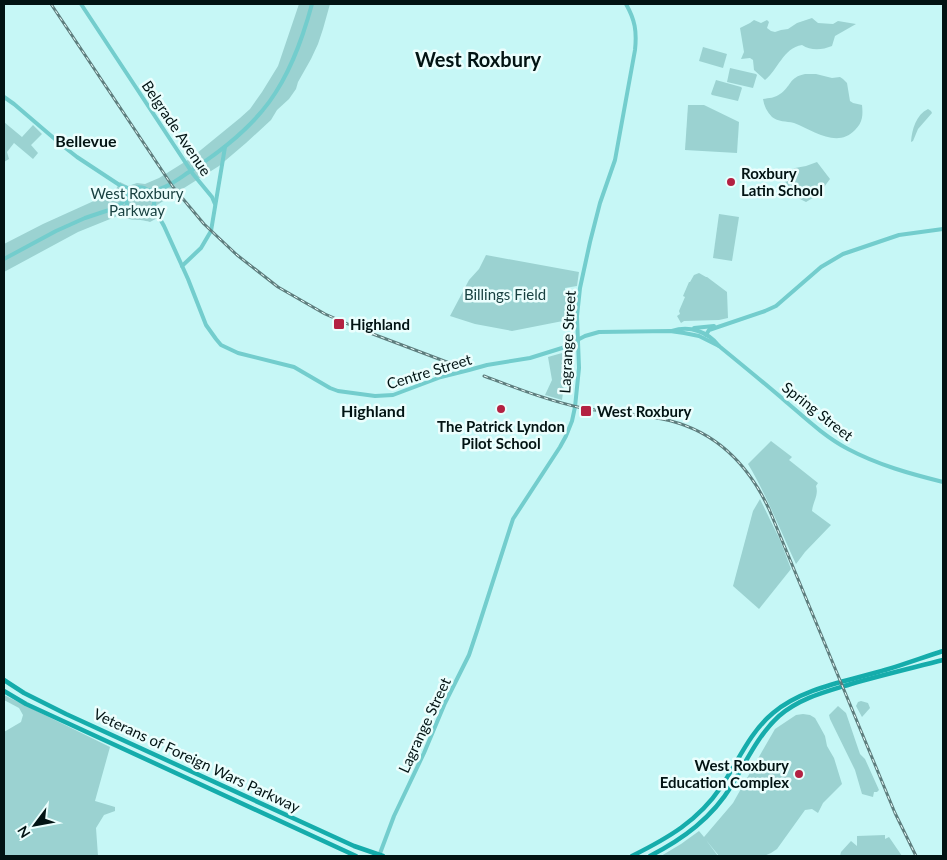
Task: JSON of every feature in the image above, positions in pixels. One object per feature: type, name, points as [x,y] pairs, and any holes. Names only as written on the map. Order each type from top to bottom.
[{"type":"highway","points":[[632,856],[670,836],[690,822],[713,798],[761,724],[788,702],[809,692],[943,651]]},
{"type":"highway","points":[[650,856],[676,842],[699,824],[722,799],[768,727],[786,711],[801,701],[819,694],[943,660]]},
{"type":"highway","name":"Veterans of Foreign Wars Parkway","points":[[4,680],[20,691],[75,718],[354,846],[380,856]]},
{"type":"highway","name":"Veterans of Foreign Wars Parkway","points":[[4,691],[26,704],[356,856]]},
{"type":"highway","points":[[732,770],[738,774]]},
{"type":"main road","name":"Belgrade Avenue","points":[[81,4],[191,171],[212,197],[215,204]]},
{"type":"main road","points":[[4,97],[69,152],[121,186],[130,190],[140,188],[152,191],[170,184],[225,147],[267,107],[289,71],[312,4]]},
{"type":"main road","name":"Lagrange Street","points":[[380,856],[394,816],[470,650],[513,519],[560,447],[574,412],[579,368],[577,316],[583,272],[600,203],[617,152],[636,50],[635,24],[626,4]]},
{"type":"main road","points":[[182,266],[201,248],[211,231],[225,147]]},
{"type":"main road","points":[[121,186],[127,197],[127,205],[131,212]]},
{"type":"main road","points":[[145,214],[150,211],[156,194],[161,188]]},
{"type":"main road","points":[[114,209],[134,189]]},
{"type":"main road","points":[[148,190],[152,194],[154,202]]},
{"type":"main road","name":"Centre Street","points":[[154,202],[155,210],[182,266],[206,325],[214,338],[221,345],[238,353],[294,367],[330,388],[343,392],[375,396],[393,395],[441,377],[487,365],[536,356],[562,348],[592,333],[603,331],[670,332],[705,336]]},
{"type":"main road","points":[[4,259],[62,228],[114,209],[126,209],[139,215],[153,215],[160,218]]},
{"type":"main road","points":[[705,336],[710,330],[719,326],[776,306],[821,267],[844,254],[900,235],[943,229]]},
{"type":"main road","points":[[690,329],[719,326]]},
{"type":"main road","name":"Centre Street","points":[[670,332],[677,329],[690,329],[701,331],[705,336]]},
{"type":"main road","name":"Spring Street","points":[[705,336],[836,442],[857,454],[916,475],[943,482]]},
{"type":"green space","name":"West Roxbury Parkway","points":[[299,4],[330,4],[318,44],[296,89],[289,99],[277,110],[271,120],[246,143],[219,166],[157,205],[161,216],[150,222],[132,220],[120,215],[78,232],[4,272],[4,244],[115,191],[120,182],[128,186],[137,183],[145,184],[159,178],[191,158],[250,109],[278,66]]},
{"type":"green space","points":[[812,18],[818,23],[833,24],[838,21],[856,24],[835,36],[832,46],[817,49],[802,45],[790,50],[765,80],[754,70],[753,60],[750,58],[741,59],[744,52],[740,28],[754,20],[761,23],[767,20],[769,22],[767,28],[775,32],[788,29],[797,23]]},
{"type":"green space","points":[[703,47],[727,54],[723,68],[699,61]]},
{"type":"green space","points":[[730,68],[756,74],[753,88],[727,82]]},
{"type":"green space","points":[[805,74],[816,74],[832,78],[840,77],[847,83],[850,101],[862,105],[862,118],[855,130],[841,138],[833,138],[794,123],[777,120],[770,115],[763,99],[778,95],[796,77]]},
{"type":"green space","points":[[716,80],[741,87],[738,101],[712,95]]},
{"type":"green space","points":[[688,105],[704,105],[739,122],[737,153],[685,150]]},
{"type":"green space","points":[[928,109],[932,113],[918,129],[911,142],[915,123],[920,115]]},
{"type":"green space","points":[[4,122],[22,137],[33,125],[42,134],[31,145],[38,153],[33,159],[14,143],[7,152],[9,159],[4,162]]},
{"type":"green space","points":[[817,162],[830,179],[818,195],[806,202],[796,197],[782,177],[795,168]]},
{"type":"green space","points":[[719,214],[739,217],[732,261],[713,258]]},
{"type":"green space","name":"Billings Field","points":[[486,255],[579,272],[577,286],[565,288],[565,296],[575,299],[573,319],[512,331],[475,324],[450,316],[469,280],[479,269]]},
{"type":"green space","points":[[699,273],[727,292],[728,318],[684,321],[681,323],[677,316],[680,314],[679,311],[685,297],[683,296],[689,282],[694,275]]},
{"type":"green space","points":[[562,353],[565,378],[562,400],[545,395],[552,380],[548,357]]},
{"type":"green space","points":[[771,441],[792,457],[789,460],[818,483],[812,511],[831,525],[796,564],[748,464]]},
{"type":"green space","points":[[760,499],[780,540],[791,569],[759,609],[733,586],[753,511]]},
{"type":"green space","points":[[4,695],[110,747],[95,801],[115,807],[115,811],[104,815],[96,828],[98,856],[4,856],[4,732],[21,722],[23,715],[19,708],[4,700]]},
{"type":"green space","points":[[861,701],[868,703],[870,708],[862,717],[856,706]]},
{"type":"green space","points":[[838,706],[846,713],[860,754],[865,759],[879,790],[874,792],[873,797],[862,794],[855,770],[830,719],[829,715]]},
{"type":"green space","points":[[803,714],[815,718],[819,725],[834,758],[842,784],[823,803],[818,813],[812,809],[805,810],[777,849],[764,856],[719,856],[706,840],[718,856],[661,856],[699,831],[704,837],[733,803],[775,729],[796,715]]},
{"type":"green space","points":[[885,835],[885,839],[889,837],[902,856],[840,856],[841,852],[851,841],[857,846],[857,836]]},
{"type":"railway","points":[[51,4],[173,187],[204,224],[237,255],[278,287],[325,314],[460,367]]},
{"type":"railway","points":[[484,376],[533,394],[582,408],[652,417],[680,424],[712,439],[739,463],[760,492],[769,509],[895,813],[916,856]]},
{"type":"place","name":"Roxbury Latin School","points":[[731,182]]},
{"type":"place","name":"Highland","points":[[339,324]]},
{"type":"place","name":"The Patrick Lyndon Pilot School","points":[[501,409]]},
{"type":"place","name":"West Roxbury","points":[[586,411]]},
{"type":"place","name":"West Roxbury Education Complex","points":[[799,774]]},
{"type":"district","name":"West Roxbury","points":[[478,59]]},
{"type":"district","name":"Bellevue","points":[[86,140]]},
{"type":"district","name":"Highland","points":[[373,410]]}]
